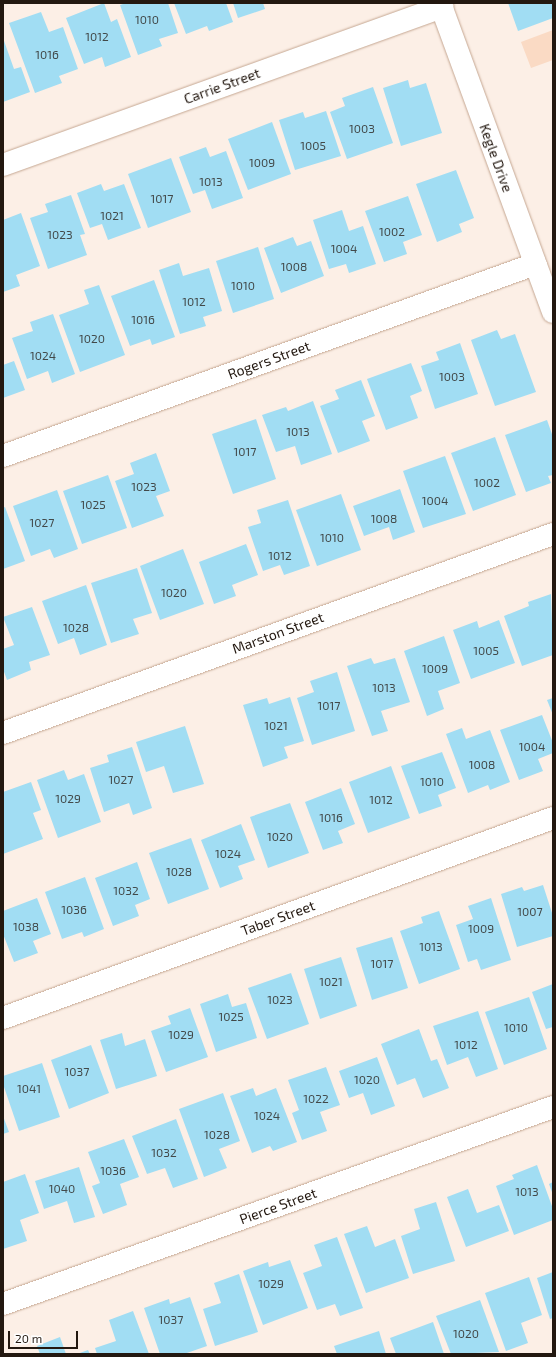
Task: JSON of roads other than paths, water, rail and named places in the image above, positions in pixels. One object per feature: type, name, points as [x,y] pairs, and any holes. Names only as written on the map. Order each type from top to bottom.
[{"type":"street","name":"Carrie Street","points":[[3,165],[441,5]]},
{"type":"street","name":"Kegle Drive","points":[[441,5],[553,312]]},
{"type":"street","name":"Rogers Street","points":[[3,456],[535,264]]},
{"type":"street","name":"Marston Street","points":[[3,733],[553,534]]},
{"type":"street","name":"Taber Street","points":[[3,1018],[553,818]]},
{"type":"street","name":"Pierce Street","points":[[3,1304],[553,1107]]}]
